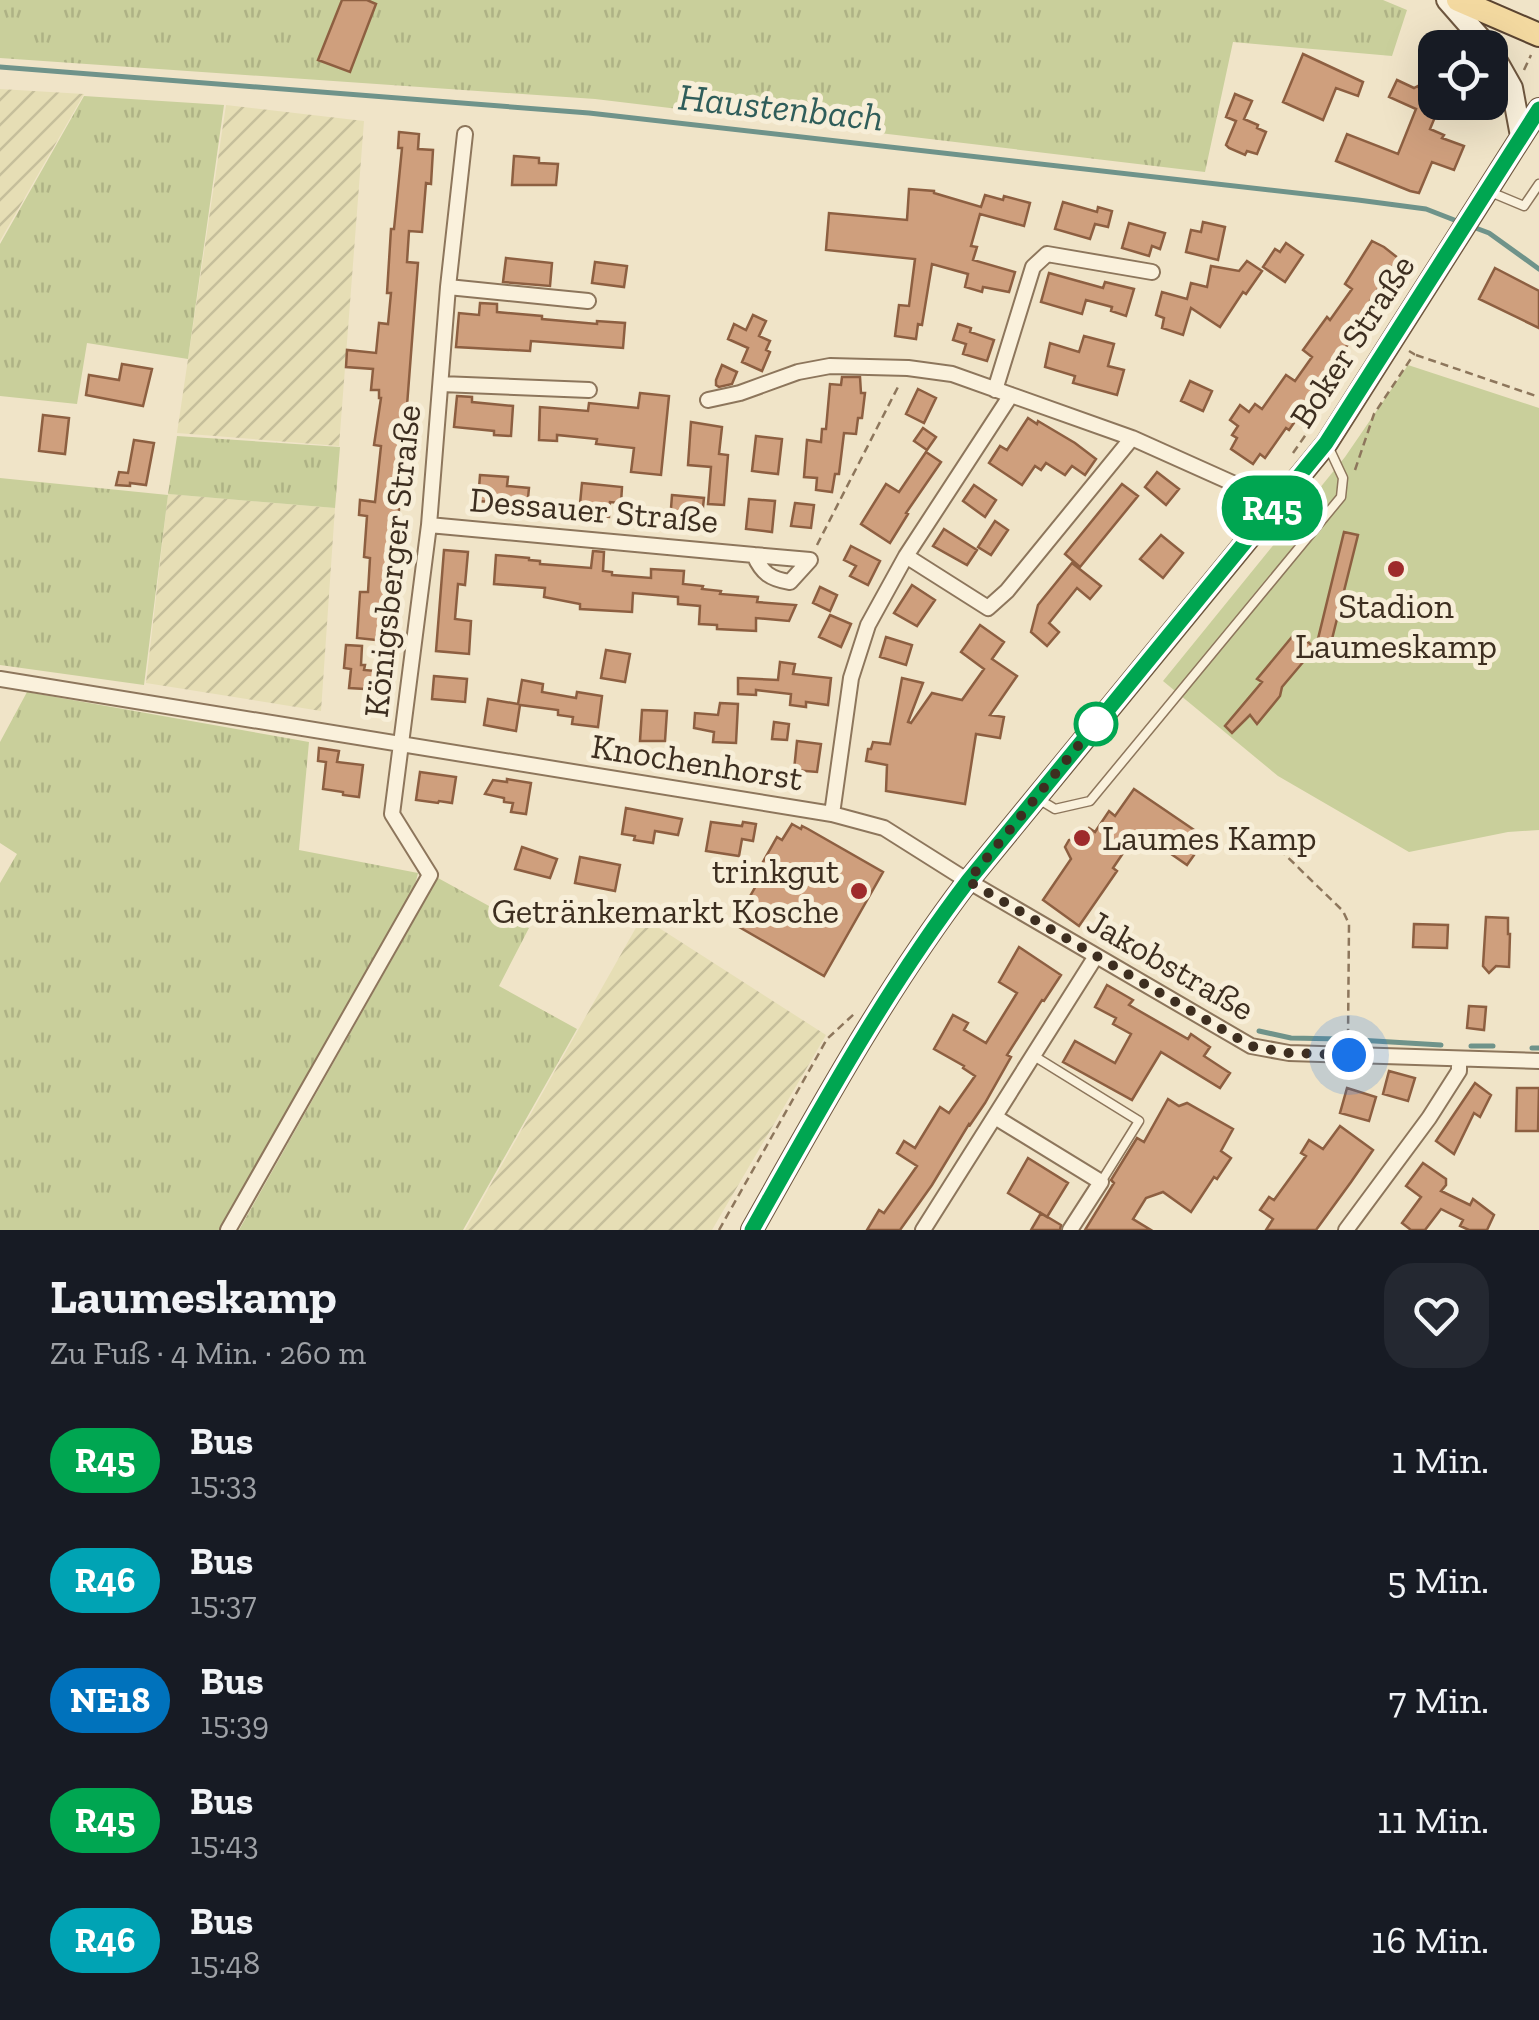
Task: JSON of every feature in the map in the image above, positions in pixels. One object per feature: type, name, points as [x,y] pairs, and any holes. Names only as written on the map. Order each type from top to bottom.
[{"type":"main road","points":[[1446,0],[1473,30]]},
{"type":"main road","points":[[1458,0],[1539,35]]},
{"type":"main road","points":[[1508,81],[1521,136]]},
{"type":"main road","name":"Boker Straße","points":[[752,1230],[849,1058],[928,933],[1326,443],[1539,109]]},
{"type":"street","name":"Königsberger Straße","points":[[402,744],[429,524],[465,134]]},
{"type":"street","points":[[995,390],[1034,266],[1048,254],[1152,272]]},
{"type":"street","points":[[448,287],[588,301]]},
{"type":"street","points":[[708,400],[830,366],[908,368],[952,374],[1132,438],[1276,503]]},
{"type":"street","name":"Königsberger Straße","points":[[441,384],[589,390]]},
{"type":"street","points":[[832,814],[851,678],[868,625],[906,556],[1011,395]]},
{"type":"street","points":[[906,556],[988,608],[1007,591],[1132,438]]},
{"type":"street","name":"Dessauer Straße","points":[[429,524],[810,560]]},
{"type":"street","name":"Dessauer Straße","points":[[754,555],[760,568],[773,580],[790,582],[810,560]]},
{"type":"street","name":"Knochenhorst","points":[[0,679],[832,814],[884,828],[968,881]]},
{"type":"street","points":[[228,1230],[430,875],[392,814],[402,744]]},
{"type":"street","name":"Jakobstraße","points":[[968,881],[1251,1046],[1289,1053],[1539,1062]]},
{"type":"street","points":[[923,1230],[1096,956]]},
{"type":"street","points":[[1346,1230],[1428,1118],[1459,1071],[1459,1059]]},
{"type":"street","points":[[995,1117],[1101,1182],[1070,1230]]},
{"type":"lane","points":[[1483,199],[1524,206],[1539,184]]},
{"type":"lane","points":[[1036,798],[1054,809],[1090,801],[1341,497],[1343,478],[1326,443]]},
{"type":"lane","points":[[1033,1056],[1139,1121],[1101,1182]]},
{"type":"path","points":[[1392,341],[1414,354],[1539,397]]},
{"type":"path","points":[[1343,478],[1353,476],[1374,414],[1414,354]]},
{"type":"path","points":[[810,560],[908,368]]},
{"type":"path","points":[[1292,454],[1344,380]]},
{"type":"path","points":[[1246,829],[1275,845],[1343,911],[1349,924],[1347,1035]]},
{"type":"path","points":[[720,1230],[827,1039]]},
{"type":"shaded area","points":[[0,89],[84,94],[0,241]]},
{"type":"shaded area","points":[[226,105],[364,121],[339,446],[177,433]]},
{"type":"shaded area","points":[[168,494],[335,508],[321,711],[146,683]]},
{"type":"shaded area","points":[[642,917],[826,1035],[712,1230],[465,1230]]},
{"type":"green space","points":[[0,0],[1383,0],[1407,10],[1392,56],[1233,42],[1205,172],[595,99],[0,58]]},
{"type":"green space","points":[[84,96],[224,105],[188,359],[87,343],[77,404],[0,396],[0,244]]},
{"type":"green space","name":"Stadion Laumeskamp","points":[[1408,365],[1539,408],[1539,830],[1508,832],[1409,852],[1278,776],[1163,681],[1345,457]]},
{"type":"green space","points":[[177,436],[340,447],[335,508],[168,494]]},
{"type":"green space","points":[[0,478],[168,495],[144,685],[0,665]]},
{"type":"green space","points":[[27,692],[309,742],[299,850],[418,873],[414,889],[220,1230],[0,1230],[0,883],[17,854],[0,843],[0,742]]},
{"type":"green space","points":[[438,878],[529,928],[499,986],[577,1029],[463,1230],[239,1230]]},
{"type":"building","points":[[342,0],[376,4],[350,72],[318,60]]},
{"type":"building","points":[[1303,54],[1363,82],[1358,96],[1336,88],[1323,120],[1283,102]]},
{"type":"building","points":[[1397,80],[1414,88],[1418,86],[1418,120],[1434,120],[1430,129],[1464,146],[1454,170],[1432,162],[1419,193],[1336,161],[1347,134],[1398,154],[1416,109],[1389,97]]},
{"type":"building","points":[[1235,94],[1252,101],[1244,119],[1266,132],[1257,154],[1247,151],[1245,155],[1226,145],[1236,121],[1226,117]]},
{"type":"building","points":[[399,132],[419,134],[418,149],[433,150],[422,232],[409,231],[407,262],[418,263],[386,641],[357,638],[360,592],[368,592],[370,558],[364,557],[367,516],[359,515],[360,500],[375,502],[381,446],[374,445],[381,398],[379,390],[371,390],[373,369],[346,367],[347,350],[376,353],[379,323],[388,324],[391,229],[402,148],[398,148]]},
{"type":"building","points":[[514,156],[558,164],[556,185],[512,185]]},
{"type":"building","points":[[909,189],[934,191],[981,207],[985,195],[1030,203],[1024,226],[980,214],[971,246],[977,247],[973,260],[1015,272],[1009,292],[983,287],[982,292],[965,287],[968,274],[932,264],[916,339],[895,336],[899,305],[909,306],[915,259],[826,250],[829,213],[907,220]]},
{"type":"building","points":[[1063,202],[1097,212],[1098,207],[1112,211],[1108,227],[1095,224],[1090,239],[1055,229]]},
{"type":"building","points":[[1203,222],[1225,227],[1218,260],[1186,252],[1191,230],[1201,232]]},
{"type":"building","points":[[1129,223],[1165,233],[1160,249],[1152,246],[1149,256],[1122,248]]},
{"type":"building","points":[[1372,241],[1398,258],[1358,320],[1361,322],[1356,332],[1289,430],[1286,428],[1265,458],[1260,454],[1253,464],[1231,449],[1237,438],[1232,435],[1238,426],[1230,420],[1240,405],[1249,412],[1255,404],[1262,409],[1286,375],[1295,381],[1312,357],[1303,350],[1352,289],[1345,284]]},
{"type":"building","points":[[1286,243],[1303,255],[1285,282],[1263,267],[1275,249],[1280,252]]},
{"type":"building","points":[[506,258],[552,263],[550,286],[503,282]]},
{"type":"building","points":[[1247,261],[1262,271],[1220,327],[1191,308],[1183,335],[1162,328],[1164,318],[1156,315],[1162,292],[1187,299],[1191,283],[1207,287],[1211,266],[1239,271]]},
{"type":"building","points":[[595,262],[627,266],[624,287],[592,283]]},
{"type":"building","points":[[1495,268],[1539,291],[1539,328],[1479,299]]},
{"type":"building","points":[[1049,273],[1103,288],[1105,282],[1134,289],[1126,316],[1111,311],[1112,307],[1086,300],[1082,314],[1041,302]]},
{"type":"building","points":[[480,303],[497,304],[497,312],[542,319],[625,323],[623,348],[531,341],[530,351],[456,347],[459,313],[479,315]]},
{"type":"building","points":[[753,315],[766,321],[759,336],[770,341],[762,371],[742,362],[748,348],[728,339],[734,324],[746,330]]},
{"type":"building","points":[[958,324],[994,340],[987,361],[963,354],[966,344],[953,340]]},
{"type":"building","points":[[1084,336],[1114,344],[1108,366],[1124,370],[1117,395],[1073,383],[1075,376],[1045,367],[1050,343],[1079,352]]},
{"type":"building","points":[[122,364],[152,369],[143,406],[86,395],[89,375],[119,380]]},
{"type":"building","points":[[722,365],[737,372],[732,384],[719,387],[716,380]]},
{"type":"building","points":[[842,377],[860,377],[861,393],[865,393],[862,418],[858,418],[856,434],[844,433],[839,474],[835,474],[832,492],[816,490],[817,478],[804,477],[807,440],[821,442],[830,384],[841,385]]},
{"type":"building","points":[[1190,381],[1212,391],[1203,411],[1181,401]]},
{"type":"building","points":[[918,389],[936,398],[924,423],[906,414]]},
{"type":"building","points":[[640,393],[669,396],[661,475],[631,472],[634,448],[557,435],[557,441],[539,440],[540,407],[588,411],[589,403],[638,408]]},
{"type":"building","points":[[457,396],[472,397],[472,402],[513,406],[511,436],[454,427]]},
{"type":"building","points":[[43,415],[69,418],[65,454],[39,451]]},
{"type":"building","points":[[1028,418],[1096,459],[1085,475],[1072,466],[1065,475],[1046,463],[1041,470],[1035,466],[1022,485],[989,463],[1000,446],[1007,450]]},
{"type":"building","points":[[691,422],[722,427],[719,454],[728,455],[724,505],[708,504],[711,467],[688,465]]},
{"type":"building","points":[[923,428],[936,437],[927,450],[914,441]]},
{"type":"building","points":[[756,436],[782,439],[778,474],[752,471]]},
{"type":"building","points":[[134,440],[154,443],[146,485],[116,485],[119,472],[128,473]]},
{"type":"building","points":[[926,452],[941,462],[890,543],[861,524],[886,484],[899,492]]},
{"type":"building","points":[[1157,472],[1179,489],[1166,505],[1145,487]]},
{"type":"building","points":[[480,475],[508,477],[507,486],[529,488],[527,508],[478,501]]},
{"type":"building","points":[[582,483],[622,487],[621,503],[610,502],[609,517],[579,514]]},
{"type":"building","points":[[1122,484],[1138,496],[1080,567],[1065,554]]},
{"type":"building","points":[[974,485],[996,500],[985,517],[963,501]]},
{"type":"building","points":[[672,495],[704,498],[701,525],[670,522]]},
{"type":"building","points":[[749,499],[775,501],[772,532],[746,529]]},
{"type":"building","points":[[795,503],[814,505],[811,528],[791,526]]},
{"type":"building","points":[[995,521],[1008,530],[991,555],[978,547]]},
{"type":"building","points":[[944,529],[977,550],[967,565],[933,546]]},
{"type":"building","points":[[1344,532],[1358,535],[1330,647],[1317,643]]},
{"type":"building","points":[[1161,535],[1183,553],[1163,578],[1140,559]]},
{"type":"building","points":[[851,546],[880,561],[868,585],[850,576],[856,566],[844,560]]},
{"type":"building","points":[[444,550],[468,552],[465,585],[458,584],[455,619],[471,621],[469,654],[436,651]]},
{"type":"building","points":[[593,551],[604,552],[603,571],[612,575],[651,578],[651,569],[684,571],[683,584],[703,586],[702,589],[721,591],[720,594],[758,597],[757,602],[796,605],[789,621],[756,618],[756,631],[717,629],[717,625],[699,624],[700,606],[678,604],[678,597],[633,593],[632,612],[580,609],[580,604],[544,597],[545,588],[494,584],[496,555],[591,568]]},
{"type":"building","points":[[1072,563],[1101,586],[1090,599],[1077,588],[1049,623],[1059,632],[1047,646],[1031,632],[1038,605]]},
{"type":"building","points":[[912,585],[935,600],[917,626],[894,613]]},
{"type":"building","points":[[820,587],[837,595],[830,611],[813,603]]},
{"type":"building","points":[[830,615],[851,624],[841,647],[819,637]]},
{"type":"building","points":[[980,625],[1004,642],[992,659],[1017,676],[990,715],[1004,717],[1000,738],[976,734],[965,804],[886,791],[887,765],[866,761],[873,742],[890,744],[902,678],[923,683],[908,722],[932,693],[962,700],[984,669],[961,652]]},
{"type":"building","points":[[1296,632],[1315,648],[1257,724],[1250,715],[1232,733],[1225,726],[1262,682],[1257,679]]},
{"type":"building","points":[[886,637],[912,645],[906,665],[880,657]]},
{"type":"building","points":[[346,645],[362,646],[364,670],[386,672],[383,699],[365,697],[365,689],[349,688],[351,669],[344,668]]},
{"type":"building","points":[[606,650],[630,654],[625,682],[601,678]]},
{"type":"building","points":[[780,662],[795,664],[793,674],[831,678],[828,705],[790,705],[791,694],[756,690],[756,695],[738,694],[738,678],[778,680]]},
{"type":"building","points":[[434,676],[467,679],[465,702],[432,699]]},
{"type":"building","points":[[522,680],[543,684],[542,692],[576,698],[577,692],[602,696],[598,727],[572,724],[573,717],[558,715],[558,710],[520,705],[516,731],[484,725],[488,699],[518,704]]},
{"type":"building","points":[[720,703],[738,704],[736,743],[713,742],[714,732],[694,728],[695,713],[718,715]]},
{"type":"building","points":[[642,710],[667,711],[665,741],[640,741]]},
{"type":"building","points":[[774,722],[789,724],[787,740],[772,739]]},
{"type":"building","points":[[797,741],[821,744],[817,772],[794,770]]},
{"type":"building","points":[[319,748],[339,751],[337,762],[363,765],[359,797],[323,789],[326,762],[318,761]]},
{"type":"building","points":[[420,772],[456,777],[452,803],[416,800]]},
{"type":"building","points":[[493,780],[531,783],[526,814],[511,812],[513,803],[485,794]]},
{"type":"building","points":[[1134,789],[1206,838],[1187,865],[1138,831],[1113,868],[1117,871],[1079,926],[1043,900],[1071,859],[1065,847],[1069,840],[1083,837],[1089,828],[1095,832],[1109,811],[1115,816]]},
{"type":"building","points":[[626,808],[682,819],[678,835],[655,831],[653,843],[622,834]]},
{"type":"building","points":[[711,822],[756,824],[753,841],[742,839],[739,856],[706,851]]},
{"type":"building","points":[[792,824],[808,829],[883,872],[824,976],[734,924],[777,837],[782,840]]},
{"type":"building","points":[[522,847],[557,859],[550,878],[515,869]]},
{"type":"building","points":[[580,857],[620,865],[615,891],[575,883]]},
{"type":"building","points":[[1486,917],[1508,918],[1510,934],[1509,967],[1496,966],[1489,973],[1483,966]]},
{"type":"building","points":[[1414,924],[1448,925],[1447,948],[1413,947]]},
{"type":"building","points":[[1019,947],[1061,975],[1007,1055],[1011,1057],[985,1103],[900,1230],[867,1230],[917,1166],[897,1153],[904,1141],[915,1148],[940,1107],[949,1113],[975,1076],[934,1049],[953,1015],[968,1023],[964,1030],[986,1043],[1017,993],[999,982]]},
{"type":"building","points":[[1107,985],[1133,1000],[1129,1005],[1188,1039],[1191,1034],[1210,1047],[1204,1056],[1230,1073],[1220,1088],[1161,1052],[1132,1100],[1063,1062],[1075,1041],[1115,1063],[1131,1034],[1113,1024],[1116,1018],[1095,1007]]},
{"type":"building","points":[[1469,1006],[1486,1007],[1484,1030],[1467,1028]]},
{"type":"building","points":[[1389,1071],[1415,1078],[1408,1101],[1383,1094]]},
{"type":"building","points":[[1475,1083],[1491,1095],[1480,1117],[1474,1113],[1454,1154],[1436,1141]]},
{"type":"building","points":[[1347,1088],[1376,1097],[1369,1121],[1340,1113]]},
{"type":"building","points":[[1517,1088],[1539,1088],[1538,1131],[1516,1131]]},
{"type":"building","points":[[1168,1099],[1179,1106],[1187,1103],[1233,1129],[1221,1151],[1231,1158],[1191,1212],[1163,1192],[1146,1198],[1133,1219],[1151,1230],[1085,1230],[1137,1138],[1144,1142]]},
{"type":"building","points":[[1340,1126],[1373,1150],[1351,1182],[1316,1230],[1266,1230],[1273,1219],[1260,1210],[1269,1197],[1274,1200],[1306,1156],[1301,1153],[1309,1140],[1323,1149]]},
{"type":"building","points":[[1028,1158],[1068,1183],[1047,1217],[1008,1193]]},
{"type":"building","points":[[1423,1163],[1446,1179],[1441,1191],[1470,1205],[1473,1199],[1494,1215],[1487,1230],[1460,1226],[1463,1220],[1441,1209],[1425,1230],[1411,1230],[1402,1223],[1421,1197],[1406,1186]]},
{"type":"building","points":[[1041,1213],[1061,1225],[1060,1230],[1031,1230]]},
{"type":"waterway","name":"Haustenbach","points":[[0,67],[589,113],[1358,200],[1426,209],[1462,223]]},
{"type":"waterway","name":"Haustenbach","points":[[1473,227],[1489,233],[1539,269]]},
{"type":"waterway","points":[[1259,1031],[1291,1038],[1341,1039]]},
{"type":"waterway","points":[[1358,1040],[1441,1045]]},
{"type":"waterway","points":[[1471,1046],[1493,1046]]},
{"type":"waterway","points":[[1532,1048],[1539,1048]]},
{"type":"bus line","name":"R45","points":[[752,1230],[849,1058],[928,933],[1326,443],[1539,109]]},
{"type":"place","name":"Stadion Laumeskamp","points":[[1396,569]]},
{"type":"place","name":"Laumes Kamp","points":[[1082,838]]},
{"type":"place","name":"trinkgut Getränkemarkt Kosche","points":[[859,891]]},
{"type":"route","points":[[1096,724],[1104,714],[968,881],[1251,1046],[1289,1053],[1349,1055]]}]
